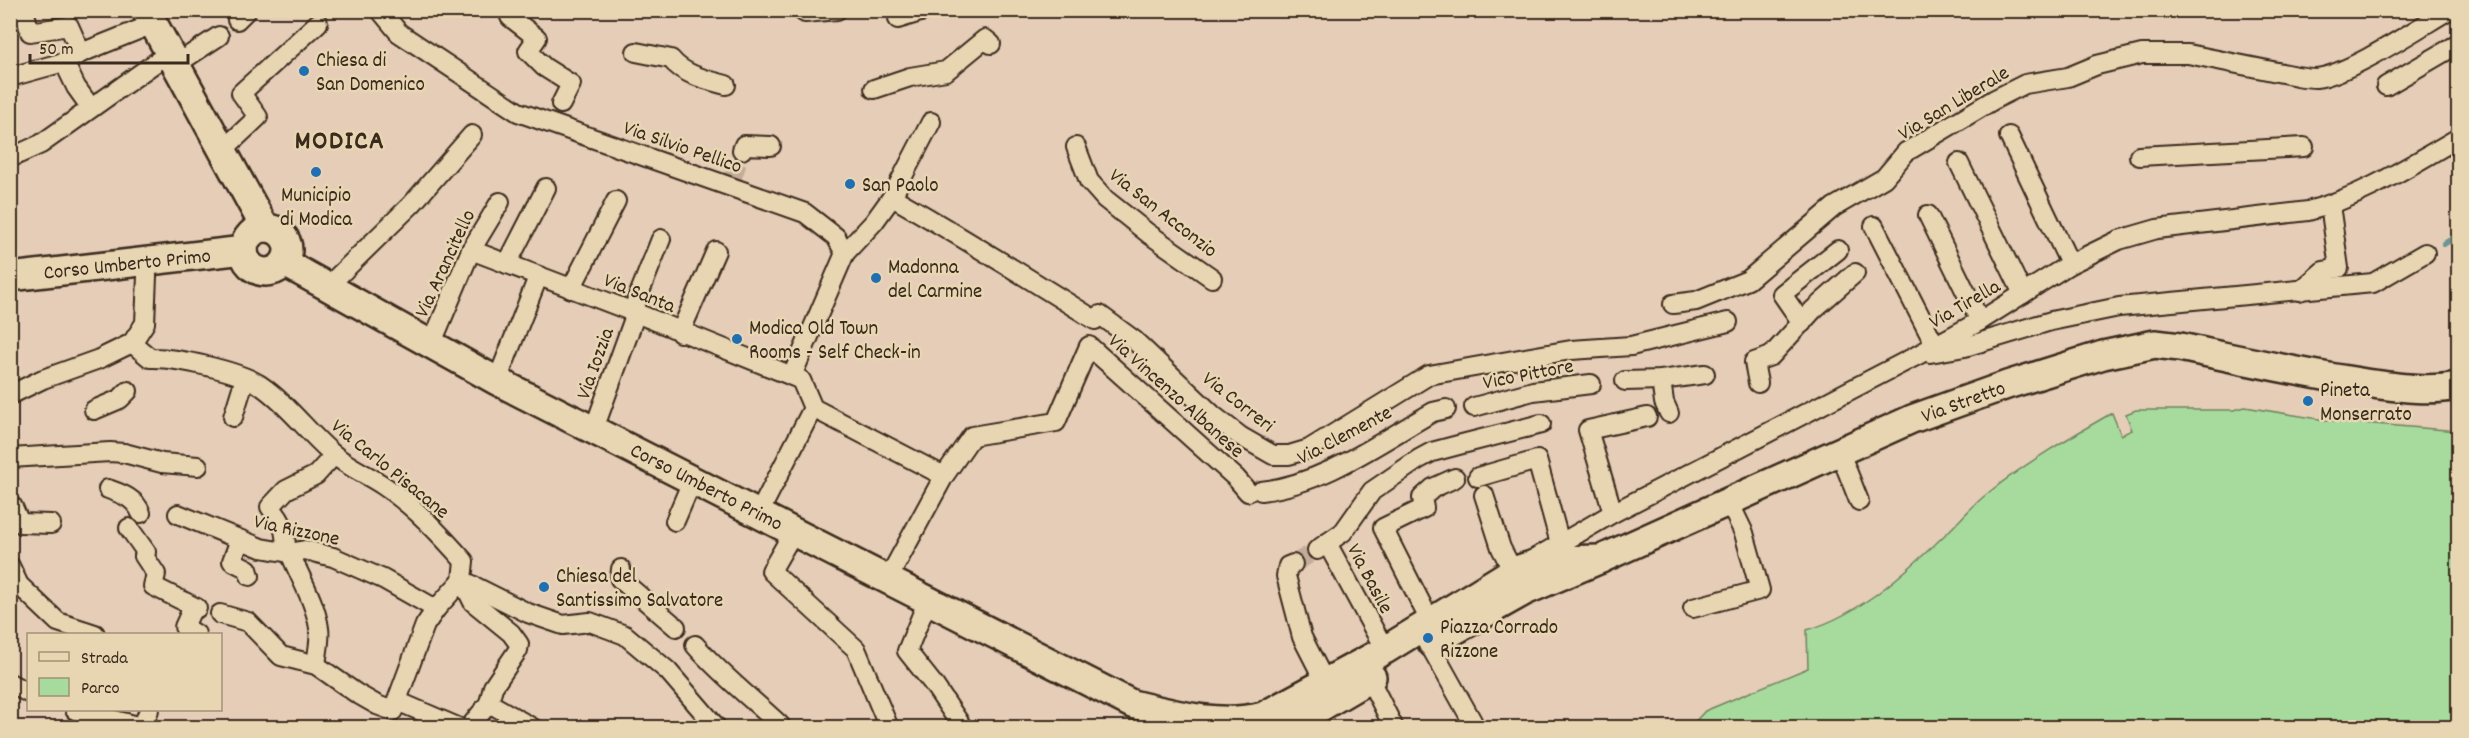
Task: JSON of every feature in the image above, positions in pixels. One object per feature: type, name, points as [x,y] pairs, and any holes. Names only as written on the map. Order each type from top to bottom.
[{"type":"street","points":[[24,10],[30,32],[69,26],[81,53]]},
{"type":"street","name":"Via Silvio Pellico","points":[[381,10],[399,33],[518,112],[556,116],[804,213],[836,237],[845,253]]},
{"type":"street","points":[[801,10],[805,13],[837,10]]},
{"type":"street","points":[[897,19],[927,10]]},
{"type":"street","name":"Via San Liberale","points":[[1673,304],[1696,301],[1748,279],[1834,207],[1884,178],[1906,152],[1995,99],[2025,84],[2068,77],[2097,65],[2142,54],[2188,54],[2316,78],[2334,74],[2449,10]]},
{"type":"street","points":[[10,77],[64,62],[149,14],[265,228]]},
{"type":"street","points":[[510,17],[537,38],[528,51],[544,67],[571,84],[556,116]]},
{"type":"street","points":[[224,149],[258,117],[241,93],[318,23]]},
{"type":"street","points":[[10,158],[41,144],[139,73],[172,60],[219,36]]},
{"type":"street","points":[[874,89],[910,77],[946,71],[985,39],[991,44]]},
{"type":"street","points":[[2386,86],[2458,44]]},
{"type":"street","points":[[636,52],[671,59],[676,65],[690,72],[726,85]]},
{"type":"street","points":[[64,62],[76,87],[91,108]]},
{"type":"street","points":[[888,579],[949,469],[813,408],[796,378],[845,253],[874,222],[892,197],[931,123]]},
{"type":"street","points":[[327,287],[412,204],[472,135]]},
{"type":"street","points":[[2009,136],[2070,264]]},
{"type":"street","name":"Via Tirella","points":[[1554,552],[1613,513],[1916,356],[1980,321],[2070,264],[2119,240],[2157,229],[2308,211],[2330,206],[2404,169],[2458,138]]},
{"type":"street","points":[[742,150],[744,145],[771,146]]},
{"type":"street","name":"Via San Acconzio","points":[[1076,147],[1089,181],[1105,199],[1149,234],[1212,278]]},
{"type":"street","points":[[2139,156],[2304,147]]},
{"type":"street","points":[[1959,163],[2023,294]]},
{"type":"street","points":[[507,264],[546,188]]},
{"type":"street","name":"Via Correri","points":[[892,197],[965,239],[1095,320],[1100,315],[1134,340],[1214,416],[1240,436],[1273,455],[1289,455],[1308,449],[1429,375],[1571,350],[1631,346],[1728,322]]},
{"type":"street","points":[[571,289],[616,201]]},
{"type":"street","name":"Via Arancitello","points":[[431,345],[471,250],[500,202]]},
{"type":"street","points":[[2300,291],[2323,271],[2339,268],[2330,206]]},
{"type":"street","points":[[1928,215],[1980,321]]},
{"type":"street","points":[[1874,226],[1935,345]]},
{"type":"street","points":[[265,228],[275,229],[283,235],[288,244],[289,254],[279,269],[264,273],[250,265],[244,250],[250,235],[265,228]]},
{"type":"street","name":"Via Iozzia","points":[[594,429],[661,239]]},
{"type":"street","name":"Corso Umberto Primo","points":[[10,277],[244,250]]},
{"type":"street","name":"Via Santa","points":[[471,250],[634,312],[680,333],[796,378]]},
{"type":"street","points":[[1802,323],[1782,294],[1838,250]]},
{"type":"street","points":[[680,333],[716,251]]},
{"type":"street","points":[[1916,356],[1965,347],[2051,321],[2119,307],[2373,283],[2425,253]]},
{"type":"street","points":[[10,395],[43,379],[99,359],[132,344],[145,323],[147,276],[145,260]]},
{"type":"street","name":"Corso Umberto Primo","points":[[285,263],[497,381],[1132,704],[1220,722]]},
{"type":"street","points":[[1758,383],[1754,362],[1771,356],[1813,310],[1855,273]]},
{"type":"street","points":[[497,381],[538,277]]},
{"type":"street","name":"Via Carlo Pisacane","points":[[132,344],[150,358],[167,357],[245,378],[259,384],[285,406],[334,455],[386,487],[421,516],[464,561],[462,580],[473,602],[511,633],[519,644],[518,650],[493,687],[489,703]]},
{"type":"street","name":"Via Stretto","points":[[1519,581],[1601,559],[1912,419],[2007,385],[2103,355],[2155,344],[2331,378],[2426,389],[2458,386]]},
{"type":"street","name":"Via Vincenzo Albanese","points":[[949,469],[972,436],[1056,422],[1089,346],[1254,492]]},
{"type":"street","points":[[1388,387],[1420,368],[1484,356],[1486,364]]},
{"type":"street","points":[[1624,381],[1661,380],[1705,374]]},
{"type":"street","points":[[233,417],[245,378]]},
{"type":"street","points":[[1661,380],[1664,402],[1669,413]]},
{"type":"street","name":"Vico Pittore","points":[[1474,407],[1533,391],[1591,384]]},
{"type":"street","points":[[94,410],[120,399],[128,391]]},
{"type":"street","points":[[759,513],[813,408]]},
{"type":"street","name":"Via Clemente","points":[[1254,492],[1286,488],[1314,479],[1432,412],[1446,409]]},
{"type":"street","points":[[1613,513],[1588,430],[1647,417]]},
{"type":"street","name":"Via Basile","points":[[1380,642],[1322,546],[1343,532],[1372,491],[1419,459],[1432,452],[1466,442],[1541,424]]},
{"type":"street","points":[[1839,450],[1859,501]]},
{"type":"street","points":[[10,458],[110,452],[124,453],[162,463],[198,466]]},
{"type":"street","points":[[315,666],[320,630],[312,600],[288,553],[282,520],[270,507],[286,490],[316,475],[334,455]]},
{"type":"street","points":[[1478,477],[1537,460],[1554,552]]},
{"type":"street","points":[[1455,478],[1433,488],[1422,498],[1424,508],[1383,528],[1472,721],[1473,725],[1470,728]]},
{"type":"street","points":[[675,521],[693,479]]},
{"type":"street","points":[[108,489],[124,495],[137,504],[141,513]]},
{"type":"street","points":[[1484,495],[1501,549],[1519,581]]},
{"type":"street","points":[[1693,608],[1760,590],[1744,533],[1729,502]]},
{"type":"street","points":[[10,505],[20,523],[51,524]]},
{"type":"street","name":"Via Rizzone","points":[[178,514],[261,548],[288,553],[305,550],[333,557],[383,579],[436,609]]},
{"type":"street","points":[[129,528],[146,552],[144,556],[156,574],[153,586],[195,607],[184,627],[194,633]]},
{"type":"street","points":[[794,531],[771,572],[856,650],[887,723]]},
{"type":"street","points":[[240,540],[232,561],[249,569],[250,576]]},
{"type":"street","points":[[1173,728],[1190,719],[1220,722],[1244,721],[1263,716],[1321,674],[1380,642],[1428,624],[1519,581],[1554,552],[1601,559]]},
{"type":"street","points":[[1291,565],[1286,576],[1302,638],[1321,674]]},
{"type":"street","points":[[10,566],[19,585],[58,622],[93,633]]},
{"type":"street","points":[[621,569],[620,579],[676,627]]},
{"type":"street","points":[[220,614],[248,622],[281,656],[315,666],[377,705],[393,711],[425,626],[436,609],[462,580],[528,613],[574,630],[590,622],[625,635],[668,671],[717,728]]},
{"type":"street","points":[[928,600],[907,651],[934,685],[963,728]]},
{"type":"street","points":[[1296,724],[1375,689],[1428,624]]},
{"type":"street","points":[[695,645],[713,666],[730,678],[780,725]]},
{"type":"street","points":[[10,683],[27,692]]},
{"type":"street","points":[[1375,689],[1394,728]]},
{"type":"street","points":[[1375,689],[1393,707],[1405,728]]},
{"type":"street","points":[[397,701],[460,728]]},
{"type":"street","points":[[469,728],[489,703],[533,728]]},
{"type":"street","points":[[1132,704],[1142,714],[1147,728]]},
{"type":"street","points":[[79,711],[142,727],[149,711]]},
{"type":"green space","points":[[2245,407],[2325,420],[2458,431],[2458,726],[2450,728],[1690,727],[1705,711],[1808,668],[1807,630],[1827,623],[1865,602],[1917,561],[1988,493],[2033,460],[2096,422],[2112,413],[2121,435],[2132,430],[2126,414],[2136,410],[2234,410]]},
{"type":"waterway","points":[[2444,244],[2458,235]]},
{"type":"tunnel","points":[[732,180],[742,150]]},
{"type":"tunnel","points":[[1293,564],[1317,550]]},
{"type":"place","name":"Chiesa di San Domenico","points":[[304,71]]},
{"type":"place","name":"Municipio di Modica","points":[[316,172]]},
{"type":"place","name":"San Paolo","points":[[850,184]]},
{"type":"place","name":"Madonna del Carmine","points":[[876,278]]},
{"type":"place","name":"Modica Old Town Rooms - Self Check-in","points":[[737,339]]},
{"type":"place","name":"Pineta Monserrato","points":[[2308,401]]},
{"type":"place","name":"Chiesa del Santissimo Salvatore","points":[[544,587]]},
{"type":"place","name":"Piazza Corrado Rizzone","points":[[1428,638]]},
{"type":"district","name":"MODICA","points":[[340,139]]}]
